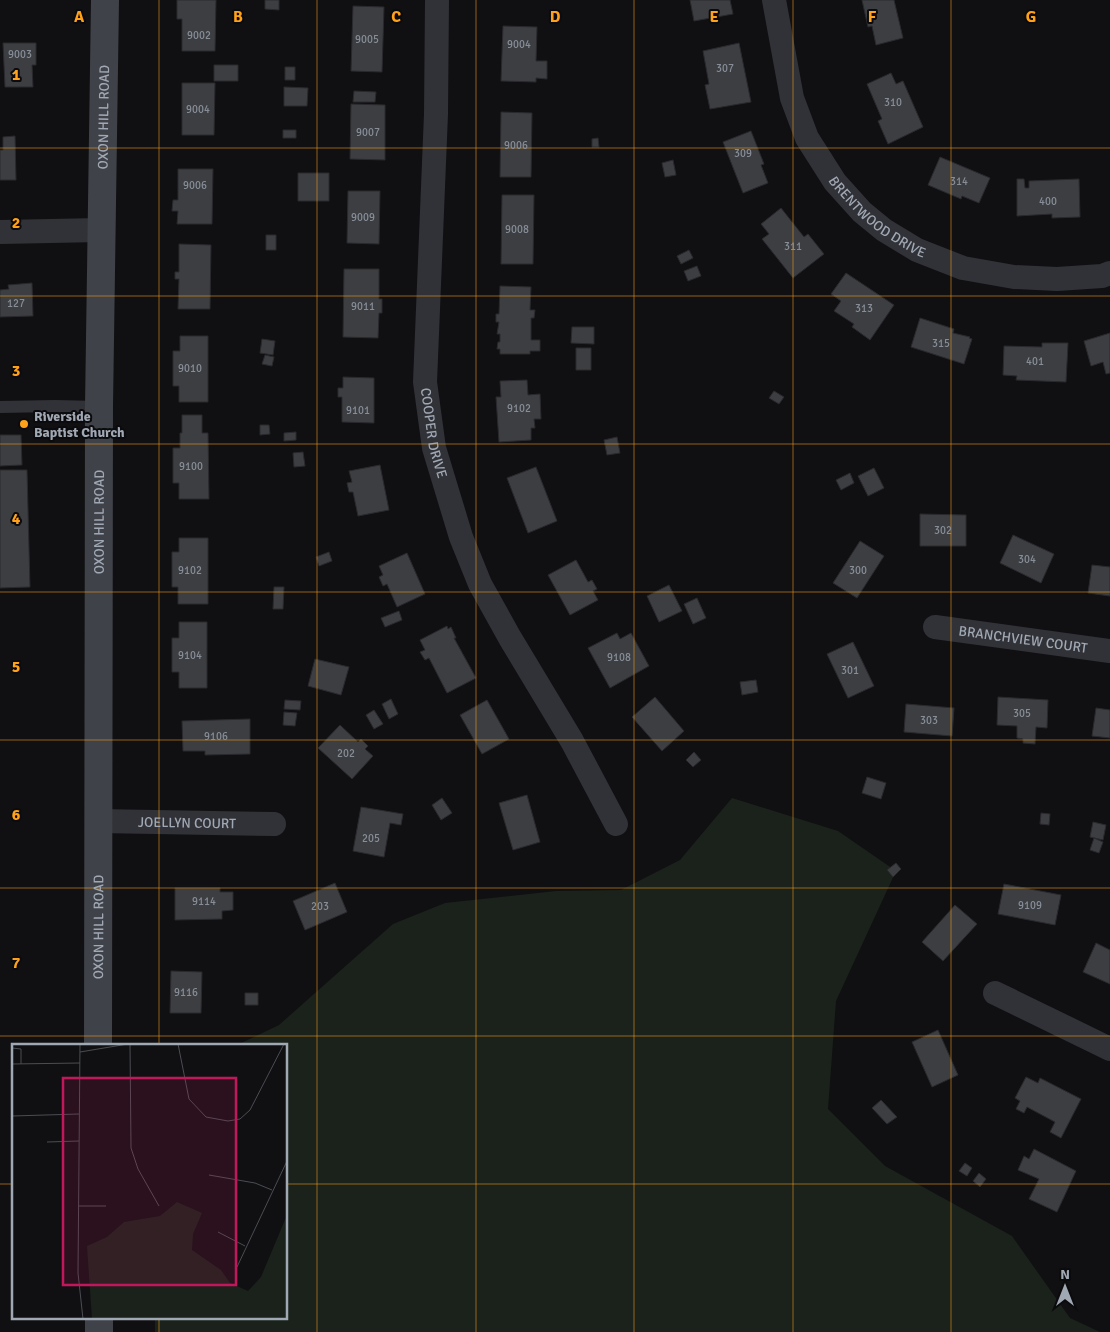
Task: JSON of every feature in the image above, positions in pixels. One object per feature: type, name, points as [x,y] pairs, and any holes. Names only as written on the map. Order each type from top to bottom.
[{"type":"main road","name":"OXON HILL ROAD","points":[[98,1044],[99,407],[105,0]]},
{"type":"street","name":"COOPER DRIVE","points":[[437,0],[436,114],[425,382],[434,448],[461,537],[480,584],[572,741],[616,824]]},
{"type":"street","name":"BRENTWOOD DRIVE","points":[[774,0],[792,98],[807,138],[835,182],[862,212],[884,230],[917,250],[963,268],[1014,278],[1057,280],[1102,276],[1110,273]]},
{"type":"street","points":[[0,232],[101,230]]},
{"type":"street","name":"BRANCHVIEW COURT","points":[[935,627],[1110,651]]},
{"type":"street","name":"JOELLYN COURT","points":[[98,821],[274,824]]},
{"type":"street","points":[[995,993],[1110,1049]]},
{"type":"lane","points":[[0,407],[99,407]]},
{"type":"shaded area","points":[[732,798],[838,831],[896,871],[836,1001],[828,1109],[885,1166],[1012,1236],[1070,1318],[1100,1332],[155,1332],[155,1320],[288,1320],[288,1044],[239,1044],[279,1025],[393,924],[445,903],[556,891],[621,890],[680,860]]},
{"type":"building","points":[[177,0],[216,0],[215,51],[182,51],[182,19],[177,19]]},
{"type":"building","points":[[265,0],[279,0],[279,10],[265,9]]},
{"type":"building","points":[[690,0],[730,0],[733,14],[694,21]]},
{"type":"building","points":[[862,0],[894,0],[903,38],[876,45],[872,26],[868,27]]},
{"type":"building","points":[[353,6],[384,7],[382,72],[351,71]]},
{"type":"building","points":[[503,26],[537,27],[536,61],[547,61],[547,79],[536,78],[536,82],[501,81]]},
{"type":"building","points":[[3,43],[36,43],[36,65],[32,65],[33,87],[5,87]]},
{"type":"building","points":[[739,43],[751,102],[710,109],[705,85],[709,84],[703,51]]},
{"type":"building","points":[[214,65],[238,65],[238,81],[214,81]]},
{"type":"building","points":[[285,67],[295,67],[295,80],[285,80]]},
{"type":"building","points":[[891,73],[896,84],[903,81],[923,127],[888,144],[878,121],[882,119],[867,84]]},
{"type":"building","points":[[182,83],[215,83],[214,135],[182,135]]},
{"type":"building","points":[[284,87],[308,88],[307,106],[284,106]]},
{"type":"building","points":[[354,91],[376,92],[375,102],[353,102]]},
{"type":"building","points":[[351,104],[385,105],[385,160],[350,159]]},
{"type":"building","points":[[501,112],[532,113],[531,177],[500,177]]},
{"type":"building","points":[[283,130],[296,130],[296,138],[283,138]]},
{"type":"building","points":[[751,131],[764,164],[761,165],[768,183],[743,193],[723,142]]},
{"type":"building","points":[[15,136],[16,180],[0,180],[0,150],[3,150],[3,137]]},
{"type":"building","points":[[598,138],[599,147],[592,147],[592,139]]},
{"type":"building","points":[[940,157],[990,178],[979,203],[962,196],[961,199],[928,185]]},
{"type":"building","points":[[673,160],[676,175],[665,177],[662,163]]},
{"type":"building","points":[[178,169],[213,169],[212,224],[177,224],[178,211],[172,211],[173,200],[178,200]]},
{"type":"building","points":[[298,173],[329,173],[329,201],[298,201]]},
{"type":"building","points":[[1017,179],[1024,179],[1025,188],[1029,188],[1029,181],[1079,179],[1080,217],[1052,218],[1052,214],[1017,216]]},
{"type":"building","points":[[348,191],[380,191],[379,244],[347,243]]},
{"type":"building","points":[[502,195],[534,195],[533,264],[501,264]]},
{"type":"building","points":[[781,208],[804,237],[808,234],[824,254],[793,278],[762,239],[769,234],[761,224]]},
{"type":"building","points":[[266,235],[276,235],[276,250],[266,250]]},
{"type":"building","points":[[179,244],[211,245],[210,309],[178,309],[179,279],[175,279],[175,272],[179,272]]},
{"type":"building","points":[[689,250],[693,258],[681,264],[677,256]]},
{"type":"building","points":[[697,266],[701,276],[688,281],[684,271]]},
{"type":"building","points":[[344,269],[379,269],[379,299],[382,299],[382,313],[379,313],[378,338],[343,337]]},
{"type":"building","points":[[846,273],[894,305],[870,340],[852,327],[854,324],[834,311],[841,301],[831,294]]},
{"type":"building","points":[[32,283],[33,316],[0,317],[0,290],[9,289],[8,285]]},
{"type":"building","points":[[500,286],[531,287],[530,310],[535,310],[534,318],[531,318],[531,340],[540,340],[540,351],[530,351],[530,354],[500,354],[500,349],[497,349],[498,342],[500,342],[500,334],[497,334],[499,322],[496,322],[496,314],[499,314]]},
{"type":"building","points":[[920,318],[954,329],[953,333],[972,339],[964,364],[911,347]]},
{"type":"building","points":[[572,327],[594,327],[594,344],[571,343]]},
{"type":"building","points":[[1110,333],[1110,373],[1106,374],[1103,362],[1091,366],[1084,341]]},
{"type":"building","points":[[180,336],[208,336],[208,402],[179,402],[179,386],[173,386],[173,351],[180,351]]},
{"type":"building","points":[[262,339],[275,341],[273,355],[260,353]]},
{"type":"building","points":[[1042,343],[1068,343],[1066,382],[1016,380],[1017,376],[1003,375],[1004,346],[1042,347]]},
{"type":"building","points":[[576,348],[591,348],[591,370],[576,370]]},
{"type":"building","points":[[265,355],[274,357],[272,366],[262,364]]},
{"type":"building","points":[[343,377],[374,378],[374,423],[342,422],[342,397],[338,397],[338,388],[343,388]]},
{"type":"building","points":[[527,380],[528,395],[540,394],[541,419],[534,419],[535,428],[531,428],[531,440],[499,442],[496,397],[501,397],[500,381]]},
{"type":"building","points":[[774,391],[784,397],[779,404],[769,398]]},
{"type":"building","points":[[182,415],[202,415],[202,433],[208,433],[209,499],[179,499],[179,483],[173,483],[173,448],[180,448]]},
{"type":"building","points":[[260,425],[269,425],[270,434],[260,435]]},
{"type":"building","points":[[296,432],[296,440],[284,441],[284,433]]},
{"type":"building","points":[[0,435],[21,435],[22,465],[0,466]]},
{"type":"building","points":[[617,437],[620,453],[607,455],[604,440]]},
{"type":"building","points":[[303,452],[305,466],[294,467],[293,453]]},
{"type":"building","points":[[380,465],[389,510],[358,516],[353,492],[349,492],[347,483],[352,482],[349,471]]},
{"type":"building","points":[[536,467],[557,521],[528,533],[507,478]]},
{"type":"building","points":[[874,468],[884,488],[868,496],[858,476]]},
{"type":"building","points":[[0,470],[27,470],[30,587],[0,588]]},
{"type":"building","points":[[850,473],[854,483],[841,490],[836,480]]},
{"type":"building","points":[[920,514],[966,515],[966,546],[920,546]]},
{"type":"building","points":[[1013,535],[1054,554],[1041,583],[1000,563]]},
{"type":"building","points":[[179,538],[208,538],[208,604],[178,604],[178,587],[172,587],[172,552],[179,552]]},
{"type":"building","points":[[860,541],[884,556],[857,598],[833,583]]},
{"type":"building","points":[[329,552],[332,561],[319,566],[316,557]]},
{"type":"building","points":[[407,553],[425,594],[397,607],[387,584],[383,586],[379,577],[383,575],[379,566]]},
{"type":"building","points":[[576,560],[588,582],[592,580],[597,589],[593,591],[598,600],[570,615],[548,575]]},
{"type":"building","points":[[1092,565],[1110,567],[1110,596],[1088,593]]},
{"type":"building","points":[[669,585],[682,611],[659,622],[647,596]]},
{"type":"building","points":[[274,587],[284,587],[283,609],[273,609]]},
{"type":"building","points":[[697,598],[706,618],[693,624],[684,604]]},
{"type":"building","points":[[399,611],[402,620],[385,627],[381,618]]},
{"type":"building","points":[[179,622],[207,622],[207,688],[179,688],[179,672],[172,672],[172,638],[179,638]]},
{"type":"building","points":[[447,626],[448,629],[451,627],[456,638],[454,638],[476,678],[447,693],[429,658],[425,660],[420,652],[425,650],[420,640]]},
{"type":"building","points":[[617,633],[620,639],[631,633],[649,666],[610,688],[588,648]]},
{"type":"building","points":[[853,642],[874,686],[848,698],[827,654]]},
{"type":"building","points":[[315,659],[349,667],[341,695],[308,686]]},
{"type":"building","points":[[756,680],[758,692],[742,695],[740,682]]},
{"type":"building","points":[[655,697],[684,731],[662,751],[632,717]]},
{"type":"building","points":[[998,697],[1048,700],[1047,728],[1036,727],[1035,744],[1023,743],[1023,739],[1017,738],[1017,726],[997,725]]},
{"type":"building","points":[[391,699],[398,714],[389,719],[382,704]]},
{"type":"building","points":[[285,700],[301,701],[300,710],[284,709]]},
{"type":"building","points":[[487,700],[509,739],[482,754],[460,715]]},
{"type":"building","points":[[906,704],[954,708],[952,736],[904,732]]},
{"type":"building","points":[[1096,708],[1110,710],[1110,738],[1092,736]]},
{"type":"building","points":[[374,710],[383,724],[374,729],[366,715]]},
{"type":"building","points":[[284,712],[297,713],[295,726],[283,725]]},
{"type":"building","points":[[250,719],[250,754],[205,755],[205,751],[183,751],[182,721]]},
{"type":"building","points":[[340,725],[358,742],[361,739],[368,746],[365,749],[373,756],[352,779],[318,748]]},
{"type":"building","points":[[694,752],[701,760],[693,767],[686,760]]},
{"type":"building","points":[[867,777],[886,783],[881,799],[862,793]]},
{"type":"building","points":[[527,795],[540,842],[513,850],[499,803]]},
{"type":"building","points":[[442,798],[452,813],[441,820],[432,805]]},
{"type":"building","points":[[361,807],[403,814],[401,825],[390,823],[384,857],[353,851]]},
{"type":"building","points":[[1041,813],[1050,814],[1049,825],[1040,824]]},
{"type":"building","points":[[1093,822],[1106,825],[1103,840],[1090,837]]},
{"type":"building","points":[[1094,838],[1103,842],[1099,853],[1090,850]]},
{"type":"building","points":[[896,863],[901,869],[893,877],[887,870]]},
{"type":"building","points":[[335,883],[347,912],[305,930],[293,901]]},
{"type":"building","points":[[1004,884],[1061,895],[1055,925],[998,914]]},
{"type":"building","points":[[175,888],[220,888],[220,892],[233,892],[233,910],[222,911],[222,919],[175,920]]},
{"type":"building","points":[[955,905],[977,924],[943,961],[922,942]]},
{"type":"building","points":[[1096,943],[1110,950],[1110,984],[1083,972]]},
{"type":"building","points":[[171,971],[202,972],[201,1013],[170,1013]]},
{"type":"building","points":[[245,993],[258,993],[258,1005],[245,1005]]},
{"type":"building","points":[[938,1030],[958,1075],[932,1087],[912,1042]]},
{"type":"building","points":[[1026,1077],[1038,1083],[1040,1078],[1081,1099],[1061,1138],[1050,1132],[1055,1122],[1027,1107],[1024,1113],[1016,1109],[1020,1101],[1015,1098]]},
{"type":"building","points":[[881,1100],[897,1117],[887,1124],[872,1108]]},
{"type":"building","points":[[1034,1149],[1076,1171],[1057,1212],[1029,1199],[1039,1179],[1018,1170],[1024,1156],[1029,1159]]},
{"type":"building","points":[[965,1163],[972,1168],[967,1176],[959,1171]]},
{"type":"building","points":[[979,1173],[986,1179],[980,1187],[973,1181]]},
{"type":"place","name":"Riverside Baptist Church","points":[[24,424]]}]
